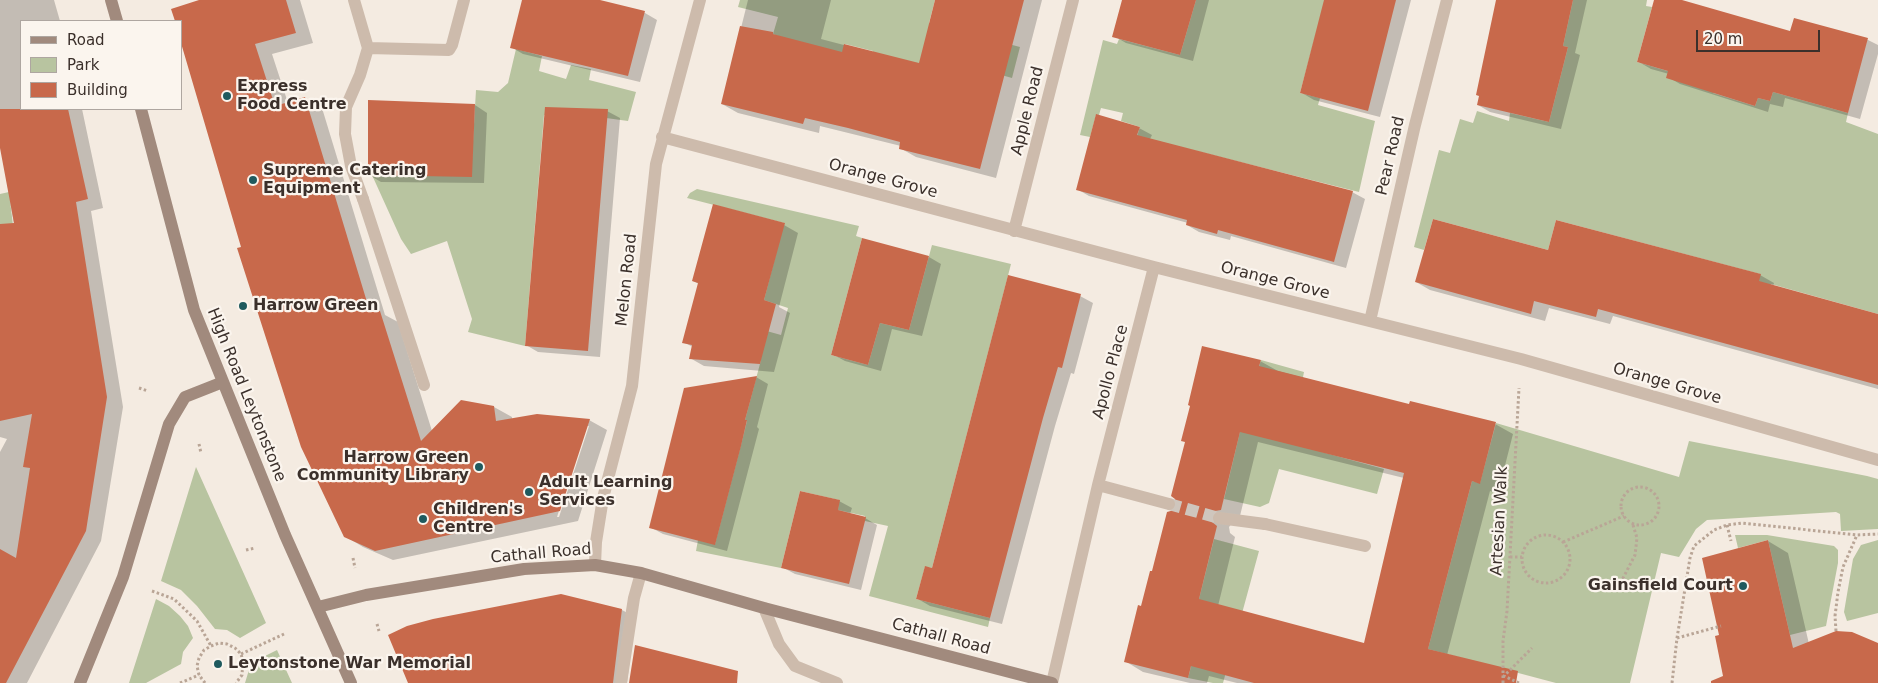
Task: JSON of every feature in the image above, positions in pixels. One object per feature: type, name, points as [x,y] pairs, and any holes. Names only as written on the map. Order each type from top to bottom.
[{"type":"main road","points":[[111,0],[117,20]]},
{"type":"main road","name":"High Road Leytonstone","points":[[141,110],[194,310],[286,535],[351,683]]},
{"type":"main road","points":[[80,683],[123,577],[169,424],[186,397],[223,382]]},
{"type":"main road","name":"Cathall Road","points":[[318,607],[366,595],[505,572],[595,565],[641,573],[764,608],[1052,683]]},
{"type":"street","points":[[354,0],[368,48],[360,75],[346,106],[345,134],[351,166],[424,385]]},
{"type":"street","points":[[368,48],[449,50],[464,0]]},
{"type":"street","name":"Melon Road","points":[[595,565],[596,542],[603,498],[632,386],[656,164],[700,0]]},
{"type":"street","name":"Apple Road","points":[[1014,231],[1073,0]]},
{"type":"street","name":"Pear Road","points":[[1370,321],[1415,125],[1447,0]]},
{"type":"street","name":"Orange Grove","points":[[662,137],[1014,231],[1521,360],[1878,460]]},
{"type":"street","name":"Apollo Place","points":[[1052,683],[1098,485],[1154,267]]},
{"type":"street","points":[[1098,485],[1169,504]]},
{"type":"street","points":[[1219,518],[1265,524],[1365,546]]},
{"type":"street","points":[[621,683],[634,598],[641,573]]},
{"type":"street","points":[[764,608],[779,644],[795,666],[837,683]]},
{"type":"path","name":"Artesian Walk","points":[[1503,683],[1503,641],[1507,611],[1521,360]]},
{"type":"path","points":[[139,388],[148,391]]},
{"type":"path","points":[[199,444],[201,453]]},
{"type":"path","points":[[1613,590],[1621,582],[1635,555],[1637,538],[1633,524],[1624,516],[1621,505],[1622,499],[1630,490],[1649,489],[1654,493],[1659,505],[1655,518],[1644,525],[1633,524]]},
{"type":"path","points":[[1563,542],[1624,516]]},
{"type":"path","points":[[1672,683],[1690,558],[1694,546],[1714,530],[1742,523],[1857,535],[1878,534]]},
{"type":"path","points":[[1728,525],[1731,541]]},
{"type":"path","points":[[1541,535],[1557,537],[1563,542],[1570,557],[1566,572],[1553,582],[1545,583],[1530,578],[1525,572],[1522,557],[1523,550],[1528,543],[1541,535]]},
{"type":"path","points":[[1836,631],[1835,616],[1843,567],[1857,535]]},
{"type":"path","points":[[246,550],[255,548]]},
{"type":"path","points":[[1510,557],[1522,557]]},
{"type":"path","points":[[354,558],[356,571]]},
{"type":"path","points":[[152,591],[174,599],[197,621],[211,646]]},
{"type":"path","points":[[377,624],[379,630]]},
{"type":"path","points":[[1677,638],[1721,626]]},
{"type":"path","points":[[241,654],[284,634]]},
{"type":"path","points":[[205,683],[199,675],[197,666],[199,658],[204,650],[211,646],[227,644],[241,654],[243,661],[242,675],[236,683]]},
{"type":"path","points":[[1519,683],[1504,676],[1532,648]]},
{"type":"path","points":[[180,683],[199,675]]},
{"type":"green space","points":[[740,0],[935,0],[929,23],[1020,47],[1012,78],[973,67],[869,68],[873,51],[845,44],[840,61],[773,34],[778,17],[738,7]]},
{"type":"green space","points":[[1196,0],[1325,0],[1300,93],[1320,98],[1318,105],[1375,121],[1359,192],[1137,136],[1140,127],[1121,121],[1123,113],[1101,108],[1099,115],[1096,115],[1090,137],[1080,135],[1103,40],[1117,44],[1119,39],[1180,55]]},
{"type":"green space","points":[[1573,0],[1647,0],[1646,6],[1652,7],[1637,62],[1715,85],[1713,93],[1755,106],[1758,98],[1770,101],[1773,92],[1848,113],[1846,122],[1878,134],[1878,314],[1771,284],[1741,347],[1760,274],[1556,220],[1548,250],[1433,219],[1424,250],[1414,247],[1439,150],[1450,153],[1460,119],[1473,123],[1477,111],[1509,121],[1510,113],[1549,122],[1568,47],[1563,46]]},
{"type":"green space","points":[[516,49],[542,56],[539,71],[566,79],[571,65],[591,69],[589,80],[636,92],[628,121],[544,115],[525,346],[468,332],[472,319],[447,241],[411,254],[401,239],[372,175],[471,176],[476,90],[498,92],[508,83]]},
{"type":"green space","points":[[697,189],[859,226],[856,236],[862,238],[831,355],[868,365],[880,323],[909,330],[932,245],[1011,264],[932,568],[925,567],[916,599],[990,618],[988,627],[869,596],[888,526],[865,521],[865,516],[838,510],[839,500],[800,491],[781,568],[696,551],[698,540],[715,544],[761,360],[756,328],[781,335],[788,308],[764,300],[784,223],[687,198],[690,193]]},
{"type":"green space","points":[[9,192],[15,242],[0,243],[0,194]]},
{"type":"green space","points":[[1261,360],[1304,372],[1303,377],[1322,452],[1384,469],[1377,494],[1279,469],[1269,503],[1260,507],[1224,499],[1243,419]]},
{"type":"green space","points":[[1496,423],[1679,477],[1689,441],[1878,479],[1878,529],[1841,531],[1840,514],[1836,512],[1707,520],[1696,529],[1679,557],[1661,553],[1630,683],[1556,683],[1428,649],[1472,481],[1480,483]]},
{"type":"green space","points":[[196,467],[266,623],[240,638],[227,630],[215,629],[197,606],[181,590],[161,581]]},
{"type":"green space","points":[[1735,535],[1767,535],[1834,546],[1838,550],[1838,563],[1826,626],[1790,635],[1768,540],[1738,548]]},
{"type":"green space","points":[[1214,539],[1259,551],[1223,683],[1188,678],[1203,621],[1194,619]]},
{"type":"green space","points":[[1878,540],[1878,613],[1847,621],[1844,612],[1853,559],[1861,545]]},
{"type":"green space","points":[[156,599],[169,606],[180,616],[188,626],[193,638],[183,652],[181,664],[146,683],[129,683]]},
{"type":"green space","points":[[277,650],[292,683],[245,683],[251,663]]},
{"type":"building","points":[[199,0],[286,0],[296,33],[255,44],[275,106],[305,97],[370,312],[380,311],[421,441],[461,400],[494,406],[496,421],[537,414],[590,419],[560,511],[375,551],[344,537],[301,447],[237,248],[241,247],[182,46],[182,20],[175,20],[171,9]]},
{"type":"building","points":[[522,0],[600,0],[645,11],[628,76],[510,48]]},
{"type":"building","points":[[935,0],[1024,0],[980,169],[899,149],[900,142],[848,128],[805,118],[803,124],[721,104],[740,26],[773,32],[773,34],[842,52],[844,44],[919,63]]},
{"type":"building","points":[[1122,0],[1196,0],[1180,55],[1112,37]]},
{"type":"building","points":[[1324,0],[1396,0],[1368,111],[1300,93]]},
{"type":"building","points":[[1496,0],[1573,0],[1563,46],[1568,47],[1549,122],[1477,105],[1479,96],[1476,95]]},
{"type":"building","points":[[1654,0],[1682,0],[1790,31],[1794,18],[1868,38],[1848,113],[1773,92],[1770,101],[1758,98],[1755,106],[1666,78],[1668,71],[1637,62]]},
{"type":"building","points":[[368,100],[475,104],[472,177],[368,175]]},
{"type":"building","points":[[545,107],[608,109],[588,351],[525,346]]},
{"type":"building","points":[[0,109],[68,110],[88,199],[76,202],[107,397],[86,531],[6,683],[0,683],[0,549],[16,558],[30,468],[23,467],[32,414],[0,421],[0,224],[14,223],[0,148]]},
{"type":"building","points":[[1096,114],[1140,127],[1137,135],[1353,191],[1334,262],[1218,230],[1217,234],[1186,225],[1187,220],[1076,190]]},
{"type":"building","points":[[713,204],[785,223],[764,300],[776,304],[760,364],[689,359],[692,345],[682,343],[698,283],[692,281]]},
{"type":"building","points":[[1433,219],[1548,250],[1556,220],[1761,274],[1759,281],[1878,314],[1878,385],[1598,309],[1596,317],[1534,301],[1531,314],[1415,282]]},
{"type":"building","points":[[862,238],[929,256],[909,330],[880,323],[868,365],[831,355]]},
{"type":"building","points":[[1008,275],[1081,294],[1062,368],[1058,367],[1043,418],[990,618],[916,599],[925,566],[932,568]]},
{"type":"building","points":[[1202,346],[1261,360],[1259,366],[1409,404],[1410,401],[1496,422],[1480,484],[1472,481],[1428,649],[1518,671],[1516,683],[1254,683],[1191,666],[1188,678],[1124,662],[1138,605],[1141,606],[1150,571],[1152,571],[1167,512],[1174,510],[1177,506],[1175,499],[1171,496],[1185,442],[1181,441],[1190,406],[1188,405]],"holes":[[[1240,432],[1404,473],[1364,643],[1199,599],[1217,526],[1212,522],[1211,516],[1215,511],[1221,510]]]},
{"type":"building","points":[[757,376],[715,545],[649,528],[684,388]]},
{"type":"building","points":[[800,491],[840,500],[838,510],[866,517],[849,584],[781,568]]},
{"type":"building","name":"Gainsfield Court","points":[[1768,540],[1793,648],[1836,631],[1852,632],[1878,643],[1878,683],[1711,683],[1711,681],[1723,676],[1715,636],[1719,635],[1702,558]]},
{"type":"building","points":[[561,594],[622,609],[613,683],[408,683],[388,635],[407,626],[433,619]]},
{"type":"building","points":[[635,645],[738,671],[737,683],[629,683]]},
{"type":"tunnel","points":[[1169,504],[1219,518]]},
{"type":"place","name":"Express Food Centre","points":[[227,96]]},
{"type":"place","name":"Supreme Catering Equipment","points":[[253,180]]},
{"type":"place","name":"Harrow Green","points":[[243,306]]},
{"type":"place","name":"Harrow Green Community Library","points":[[479,467]]},
{"type":"place","name":"Adult Learning Services","points":[[529,492]]},
{"type":"place","name":"Children's Centre","points":[[423,519]]},
{"type":"place","name":"Gainsfield Court","points":[[1743,586]]},
{"type":"place","name":"Leytonstone War Memorial","points":[[218,664]]}]
